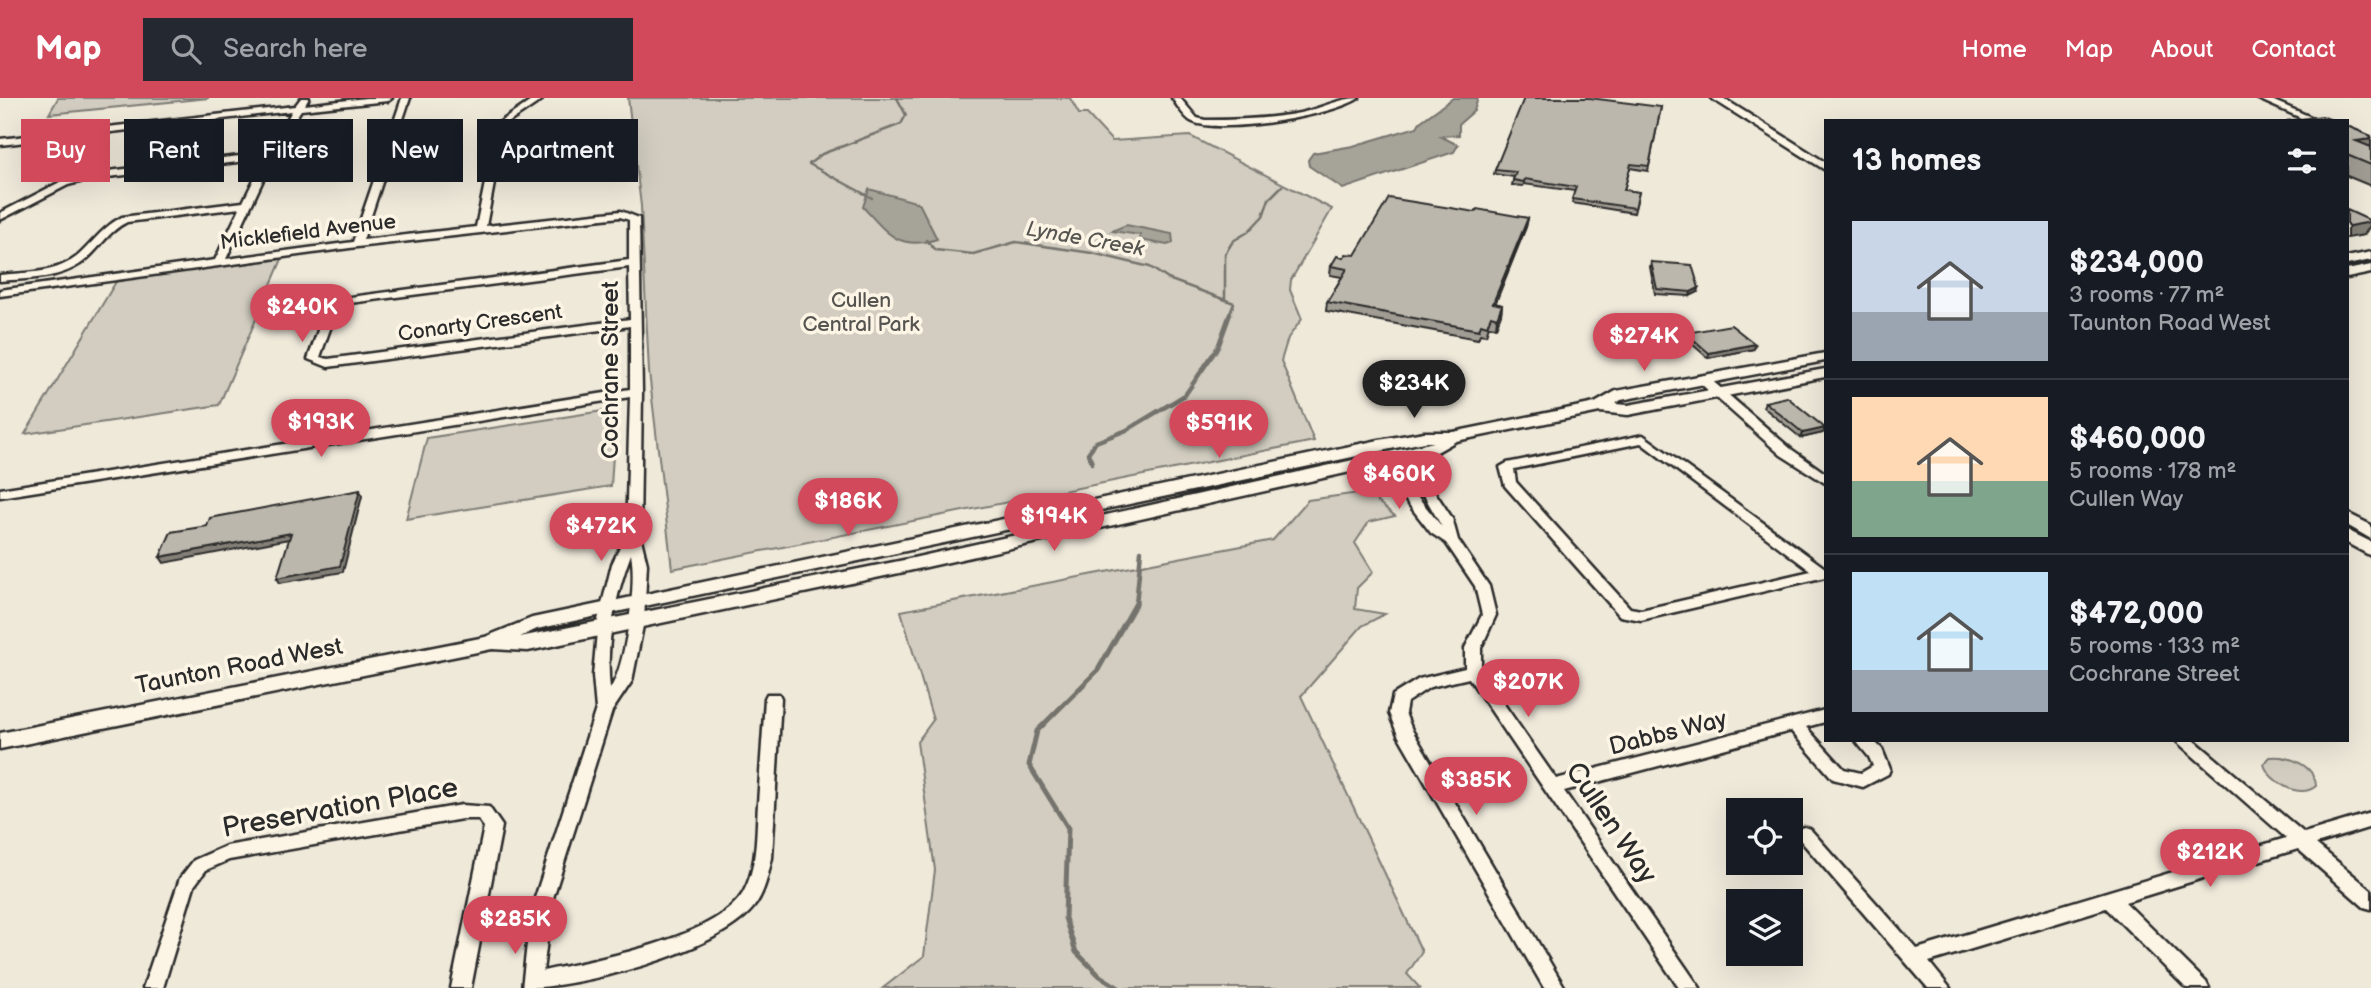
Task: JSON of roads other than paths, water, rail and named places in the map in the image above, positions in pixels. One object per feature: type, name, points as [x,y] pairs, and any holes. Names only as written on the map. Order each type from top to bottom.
[{"type":"main road","points":[[1716,98],[1824,166]]},
{"type":"main road","points":[[1731,98],[1824,154]]},
{"type":"main road","points":[[2349,261],[2371,256]]},
{"type":"main road","points":[[2349,274],[2371,269]]},
{"type":"main road","name":"Taunton Road West","points":[[1600,407],[1616,396],[1824,357]]},
{"type":"main road","name":"Taunton Road West","points":[[0,741],[489,643],[532,624],[1424,436],[1453,436],[1600,407],[1628,410],[1824,373]]},
{"type":"main road","name":"Taunton Road West","points":[[489,643],[528,645],[918,563],[1435,448],[1453,436]]},
{"type":"main road","points":[[2349,518],[2371,533]]},
{"type":"main road","points":[[2349,536],[2371,550]]},
{"type":"street","points":[[290,119],[305,98]]},
{"type":"street","points":[[1,143],[388,98]]},
{"type":"street","points":[[357,244],[406,98]]},
{"type":"street","points":[[480,230],[501,124],[538,100],[533,98]]},
{"type":"street","points":[[1176,98],[1194,120],[1205,123],[1279,121],[1324,111],[1356,98]]},
{"type":"street","points":[[2260,98],[2311,119]]},
{"type":"street","points":[[0,217],[65,183],[90,176],[238,159]]},
{"type":"street","points":[[219,263],[258,182]]},
{"type":"street","points":[[0,278],[58,272],[76,263],[113,224],[125,219],[248,204]]},
{"type":"street","name":"Micklefield Avenue","points":[[0,293],[357,244],[621,214]]},
{"type":"street","name":"Cochrane Street","points":[[533,985],[543,901],[604,709],[624,681],[636,621],[640,564],[633,535],[636,392],[634,218],[621,214]]},
{"type":"street","name":"Conarty Crescent","points":[[634,263],[347,300],[331,310],[314,359],[328,363],[635,321]]},
{"type":"street","points":[[1705,381],[1786,452],[1824,478]]},
{"type":"street","points":[[0,493],[636,392]]},
{"type":"street","points":[[1643,439],[1824,573],[1642,615],[1625,612],[1510,483],[1507,467],[1643,439]]},
{"type":"street","points":[[1391,458],[1391,472],[1436,530],[1451,540],[1482,586],[1489,615],[1474,648],[1474,672],[1430,680],[1412,687],[1399,699],[1397,713],[1404,731],[1555,988]]},
{"type":"street","name":"Cochrane Street","points":[[604,709],[601,671],[606,628],[622,553],[633,535]]},
{"type":"street","name":"Cullen Way","points":[[1474,672],[1690,988]]},
{"type":"street","points":[[533,985],[700,936],[725,922],[746,903],[757,883],[763,858],[773,698]]},
{"type":"street","name":"Dabbs Way","points":[[1552,787],[1824,716]]},
{"type":"street","points":[[1795,725],[1839,774],[1863,780],[1882,769],[1876,754],[1865,742]]},
{"type":"street","points":[[2185,742],[2371,901]]},
{"type":"street","name":"Preservation Place","points":[[153,988],[186,883],[200,865],[226,853],[462,812],[483,812],[493,826],[491,848],[477,899],[461,988]]},
{"type":"street","points":[[1914,958],[2371,821]]},
{"type":"street","points":[[1804,834],[1940,988]]},
{"type":"street","points":[[2108,898],[2199,988]]},
{"type":"waterway","name":"Lynde Creek","points":[[872,198],[809,164],[822,154],[901,124],[906,115],[897,98]]},
{"type":"waterway","points":[[1225,299],[1225,254],[1233,241],[1248,232],[1263,216],[1269,199],[1282,186]]},
{"type":"waterway","name":"Lynde Creek","points":[[926,240],[935,250],[973,254],[1016,242],[1092,253],[1150,267],[1168,279],[1234,303],[1229,316]]},
{"type":"waterway","name":"Lynde Creek","points":[[1092,463],[1088,453],[1096,442],[1127,430],[1185,395],[1218,347],[1230,314]]},
{"type":"waterway","name":"Lynde Creek","points":[[1136,605],[1141,551]]},
{"type":"waterway","name":"Lynde Creek","points":[[1119,988],[1100,976],[1076,952],[1065,918],[1068,828],[1029,765],[1037,731],[1098,670],[1136,603]]},
{"type":"park label","name":"Cullen Central Park","points":[[861,312]]}]
